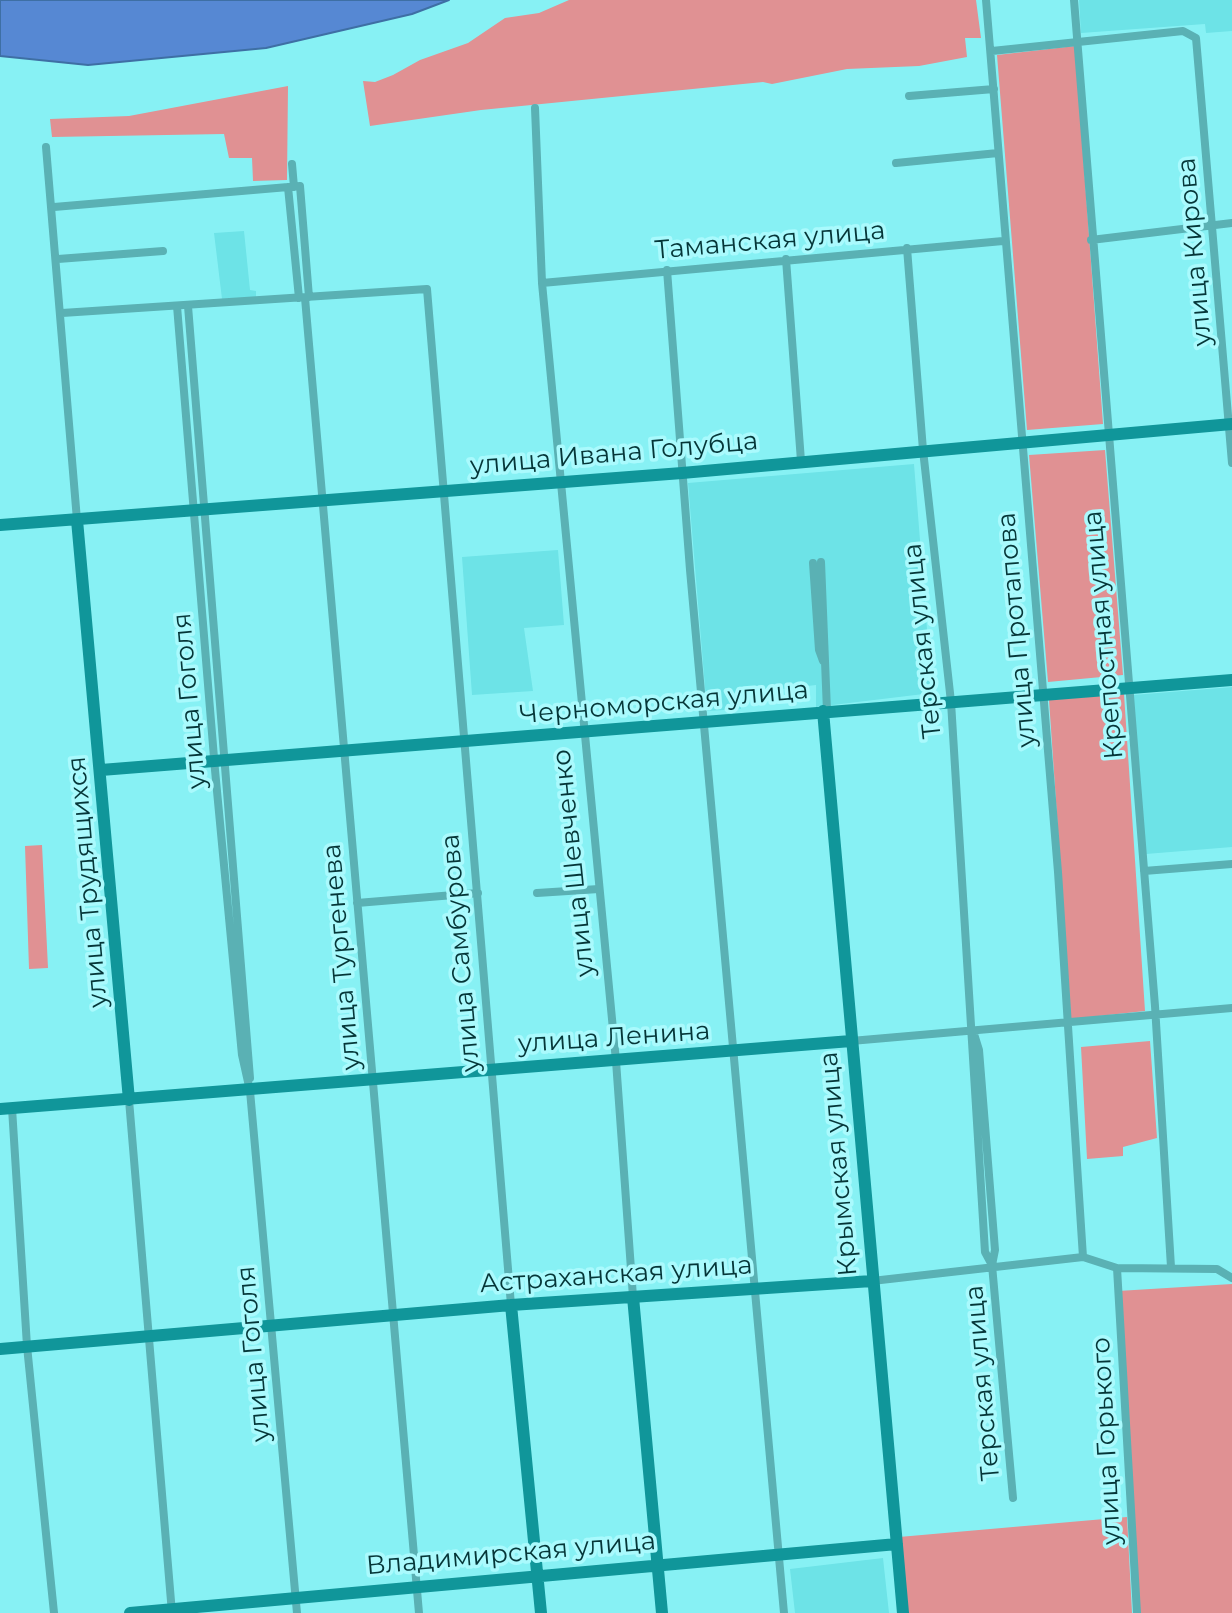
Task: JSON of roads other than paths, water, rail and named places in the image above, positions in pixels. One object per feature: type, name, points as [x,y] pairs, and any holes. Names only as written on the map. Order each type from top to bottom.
[{"type":"street","name":"улица Протапова","points":[[986,0],[1068,1023],[1083,1257]]},
{"type":"street","name":"Крепостная улица","points":[[1074,0],[1144,871],[1171,1267]]},
{"type":"street","name":"улица Кирова","points":[[1078,41],[1183,31],[1196,38],[1232,463]]},
{"type":"street","points":[[992,51],[1078,41]]},
{"type":"street","points":[[909,96],[994,89]]},
{"type":"street","name":"улица Шевченко","points":[[535,108],[542,283],[616,1061],[633,1297],[662,1613]]},
{"type":"street","name":"улица Трудящихся","points":[[46,147],[54,207],[77,520],[150,1336],[171,1611]]},
{"type":"street","points":[[896,163],[998,153]]},
{"type":"street","name":"улица Тургенева","points":[[292,164],[419,1613]]},
{"type":"street","points":[[54,207],[294,187]]},
{"type":"street","points":[[1091,240],[1232,223]]},
{"type":"street","name":"Таманская улица","points":[[542,283],[1003,241]]},
{"type":"street","name":"Терская улица","points":[[907,248],[923,450],[951,702],[973,1031],[979,1050],[995,1250],[992,1265],[1013,1498]]},
{"type":"street","points":[[58,259],[163,251]]},
{"type":"street","points":[[786,259],[801,461]]},
{"type":"street","points":[[667,270],[682,473],[784,1613]]},
{"type":"street","name":"улица Самбурова","points":[[304,298],[427,289],[494,1069],[511,1305],[541,1613]]},
{"type":"street","points":[[62,313],[304,298]]},
{"type":"street","name":"улица Гоголя","points":[[177,306],[251,1055],[250,1091],[297,1613]]},
{"type":"street","name":"улица Гоголя","points":[[188,306],[198,511]]},
{"type":"street","name":"улица Ивана Голубца","points":[[0,525],[562,479],[682,473],[1230,424]]},
{"type":"street","name":"Крымская улица","points":[[817,563],[826,650],[823,661],[825,711],[851,1041],[903,1613]]},
{"type":"street","name":"Черноморская улица","points":[[101,770],[584,734],[825,711],[1232,680]]},
{"type":"street","points":[[1144,871],[1232,864]]},
{"type":"street","points":[[537,893],[599,889]]},
{"type":"street","points":[[357,903],[478,893]]},
{"type":"street","name":"улица Ленина","points":[[6,1109],[1232,1008]]},
{"type":"street","points":[[6,1109],[54,1613]]},
{"type":"street","name":"Астраханская улица","points":[[0,1349],[511,1305],[872,1281],[1083,1257],[1117,1268],[1217,1269],[1232,1278]]},
{"type":"street","name":"улица Горького","points":[[1117,1268],[1137,1613]]},
{"type":"street","name":"Владимирская улица","points":[[130,1613],[658,1563],[897,1544]]}]
